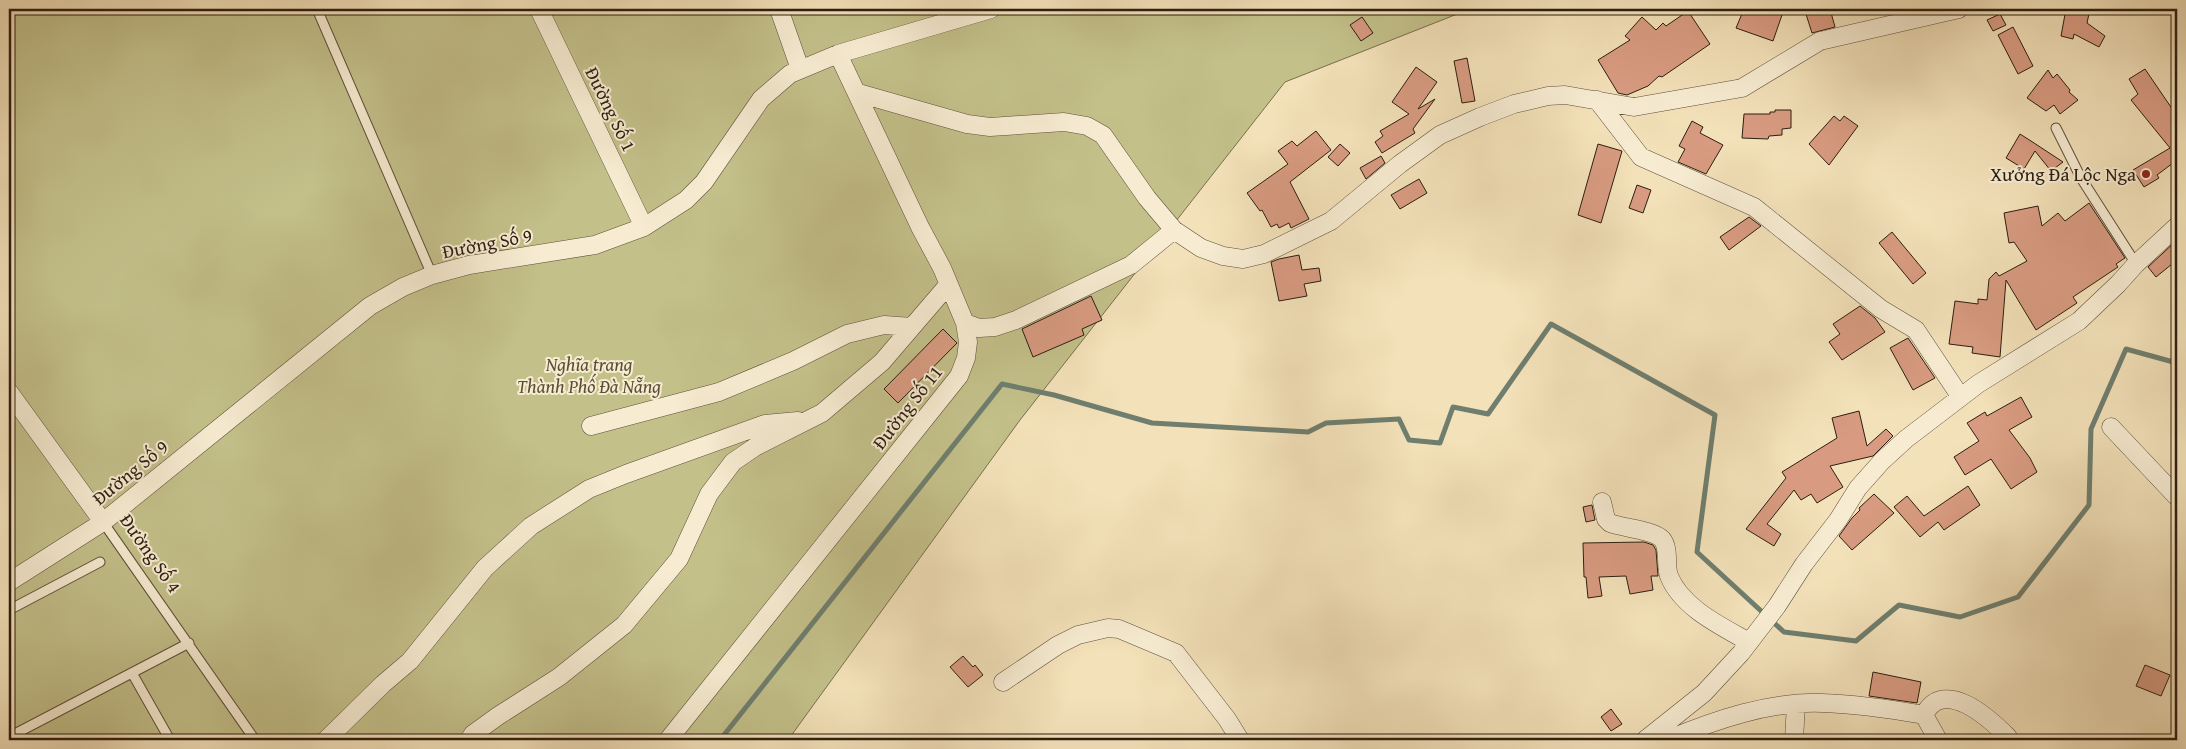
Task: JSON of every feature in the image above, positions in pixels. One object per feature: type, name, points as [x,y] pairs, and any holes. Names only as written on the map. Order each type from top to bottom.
[{"type":"street","name":"Đường Số 1","points":[[539,9],[644,227]]},
{"type":"street","points":[[779,9],[800,69]]},
{"type":"street","name":"Đường Số 9","points":[[9,582],[103,522],[370,306],[403,287],[432,275],[469,265],[595,245],[644,227],[686,200],[704,182],[761,99],[775,86],[800,69],[838,54],[991,9]]},
{"type":"street","points":[[858,93],[967,124],[990,127],[1064,122],[1087,126],[1103,134],[1147,198],[1174,230],[1201,248],[1223,256],[1243,259],[1264,254],[1331,221],[1416,152],[1440,136],[1480,117],[1514,104],[1548,96],[1565,95],[1634,107],[1742,88],[1820,41],[1959,9]]},
{"type":"street","name":"Đường Số 11","points":[[668,740],[959,376],[966,358],[968,342],[965,323],[942,268],[920,227],[838,54]]},
{"type":"street","points":[[1597,100],[1640,157],[1754,207],[1882,308],[1916,330],[1960,396]]},
{"type":"street","points":[[1645,740],[1704,693],[1752,639],[1777,606],[1804,564],[1838,520],[1858,488],[1882,461],[1906,439],[1960,396],[2079,321],[2136,264],[2176,229]]},
{"type":"street","points":[[965,323],[979,328],[987,328],[1016,320],[1130,265],[1174,230]]},
{"type":"street","points":[[470,740],[473,734],[558,677],[624,625],[679,558],[709,494],[733,462],[755,447],[822,414],[882,362],[948,285]]},
{"type":"street","points":[[591,426],[718,392],[793,361],[847,334],[884,325],[912,328]]},
{"type":"street","name":"Đường Số 4","points":[[9,392],[103,522]]},
{"type":"street","points":[[326,740],[383,684],[410,662],[485,568],[531,526],[547,515],[589,488],[626,474],[765,424],[808,420]]},
{"type":"street","points":[[2111,427],[2177,498]]},
{"type":"street","points":[[1602,502],[1606,520],[1610,524],[1654,534],[1662,539],[1666,549],[1668,573],[1678,592],[1704,615],[1752,639]]},
{"type":"street","points":[[1003,682],[1058,645],[1078,635],[1108,628],[1119,629],[1176,653],[1227,719],[1240,740]]},
{"type":"street","points":[[1924,714],[1929,706],[1941,700],[1962,703],[1988,718],[2008,737]]},
{"type":"street","points":[[1667,740],[1724,719],[1796,704],[1821,703],[1924,714]]},
{"type":"street","points":[[1794,740],[1796,704]]},
{"type":"street","points":[[1924,714],[1938,740]]},
{"type":"lane","points":[[317,9],[432,275]]},
{"type":"lane","points":[[2056,128],[2081,178],[2136,264]]},
{"type":"lane","name":"Đường Số 4","points":[[103,522],[255,740]]},
{"type":"lane","points":[[9,610],[100,562]]},
{"type":"lane","points":[[9,735],[189,643]]},
{"type":"lane","points":[[132,673],[170,740]]},
{"type":"green space","name":"Nghĩa trang Thành Phố Đà Nẵng","points":[[9,9],[1470,9],[1285,82],[1020,420],[788,740],[9,740]]},
{"type":"building","points":[[1744,9],[1774,9],[1783,12],[1773,41],[1736,28]]},
{"type":"building","points":[[1830,9],[1835,27],[1812,33],[1805,11]]},
{"type":"building","points":[[2066,9],[2090,9],[2087,23],[2105,36],[2099,47],[2074,34],[2073,39],[2061,36]]},
{"type":"building","points":[[1688,11],[1710,44],[1662,77],[1659,76],[1648,86],[1627,95],[1618,93],[1598,60],[1630,40],[1625,36],[1642,17],[1656,30],[1663,23],[1666,26]]},
{"type":"building","points":[[2000,14],[2006,25],[1993,31],[1987,20]]},
{"type":"building","points":[[1362,17],[1373,33],[1361,41],[1350,25]]},
{"type":"building","points":[[2013,27],[2033,66],[2018,74],[1998,35]]},
{"type":"building","points":[[1467,58],[1475,101],[1462,103],[1454,61]]},
{"type":"building","points":[[1416,67],[1437,82],[1418,109],[1435,99],[1413,129],[1415,133],[1382,153],[1375,142],[1383,136],[1380,131],[1409,114],[1392,102]]},
{"type":"building","points":[[2145,69],[2177,116],[2177,160],[2157,175],[2159,178],[2144,187],[2133,170],[2170,148],[2131,100],[2138,94],[2129,79]]},
{"type":"building","points":[[2048,70],[2053,78],[2057,74],[2070,90],[2069,92],[2078,100],[2060,114],[2054,105],[2046,111],[2027,98]]},
{"type":"building","points":[[1775,110],[1791,110],[1791,128],[1782,129],[1782,135],[1769,136],[1768,139],[1742,138],[1744,114],[1770,114],[1770,112],[1775,112]]},
{"type":"building","points":[[1834,116],[1840,121],[1844,116],[1858,126],[1829,165],[1809,144]]},
{"type":"building","points":[[1692,121],[1703,127],[1700,133],[1723,145],[1706,174],[1678,162],[1685,149],[1679,146]]},
{"type":"building","points":[[1316,131],[1331,150],[1290,182],[1309,219],[1291,228],[1289,223],[1279,228],[1277,224],[1271,227],[1262,210],[1260,211],[1247,193],[1288,164],[1278,151],[1292,141],[1297,146]]},
{"type":"building","points":[[2020,134],[2063,162],[2051,171],[2035,151],[2024,169],[2006,158]]},
{"type":"building","points":[[1340,144],[1350,153],[1338,166],[1328,157]]},
{"type":"building","points":[[1598,144],[1622,151],[1601,223],[1578,215]]},
{"type":"building","points":[[1381,156],[1385,163],[1366,179],[1360,168]]},
{"type":"building","points":[[1419,179],[1427,193],[1400,209],[1391,195]]},
{"type":"building","points":[[1637,185],[1651,190],[1643,213],[1629,208]]},
{"type":"building","points":[[2089,203],[2125,258],[2116,264],[2118,267],[2073,297],[2077,303],[2036,330],[2006,280],[2000,357],[1972,353],[1973,347],[1949,344],[1955,301],[1978,304],[1978,299],[1987,300],[1989,279],[1996,272],[1999,276],[2027,261],[2014,242],[2009,243],[2004,213],[2038,206],[2042,226],[2058,213],[2065,221]]},
{"type":"building","points":[[1749,217],[1761,226],[1729,250],[1720,237]]},
{"type":"building","points":[[1892,232],[1926,273],[1913,284],[1879,243]]},
{"type":"building","points":[[2177,240],[2177,260],[2156,277],[2148,267]]},
{"type":"building","points":[[1299,255],[1302,270],[1319,268],[1321,281],[1304,284],[1307,296],[1279,301],[1271,262]]},
{"type":"building","points":[[1091,296],[1102,320],[1082,329],[1084,335],[1033,357],[1022,329]]},
{"type":"building","points":[[1860,306],[1875,318],[1885,332],[1842,360],[1829,342],[1840,334],[1833,324]]},
{"type":"building","points":[[943,329],[957,343],[898,403],[884,389]]},
{"type":"building","points":[[1908,338],[1935,378],[1913,390],[1890,348]]},
{"type":"building","points":[[2021,397],[2032,417],[2009,430],[2030,458],[2037,472],[2011,489],[1991,459],[1965,475],[1954,457],[1979,441],[1967,423],[1985,412],[1987,416]]},
{"type":"building","points":[[1859,411],[1867,446],[1886,429],[1893,436],[1873,456],[1830,466],[1843,487],[1817,503],[1811,494],[1801,500],[1794,490],[1767,524],[1781,534],[1774,546],[1746,529],[1786,478],[1782,472],[1837,438],[1832,418]]},
{"type":"building","points":[[1968,486],[1980,505],[1944,530],[1938,522],[1920,537],[1894,507],[1907,496],[1924,516]]},
{"type":"building","points":[[1874,494],[1894,513],[1852,550],[1839,536],[1860,510],[1859,508]]},
{"type":"building","points":[[1592,505],[1595,520],[1586,522],[1583,507]]},
{"type":"building","points":[[1644,542],[1653,545],[1656,550],[1658,576],[1651,576],[1653,590],[1630,594],[1626,576],[1599,577],[1602,596],[1588,598],[1586,577],[1584,577],[1583,543]]},
{"type":"building","points":[[963,656],[973,667],[975,665],[983,675],[968,687],[950,667]]},
{"type":"building","points":[[2145,665],[2170,675],[2161,696],[2136,686]]},
{"type":"building","points":[[1873,672],[1921,682],[1917,703],[1869,696]]},
{"type":"building","points":[[1611,709],[1622,724],[1611,731],[1601,717]]},
{"type":"waterway","points":[[720,740],[1002,384],[1054,395],[1152,423],[1308,432],[1326,423],[1399,419],[1409,440],[1440,443],[1453,407],[1488,414],[1551,324],[1715,415],[1697,552],[1784,632],[1856,641],[1899,605],[1960,617],[2018,597],[2089,505],[2091,429],[2126,349],[2177,363]]},
{"type":"place","name":"Xưởng Đá Lộc Nga","points":[[2146,174]]}]
